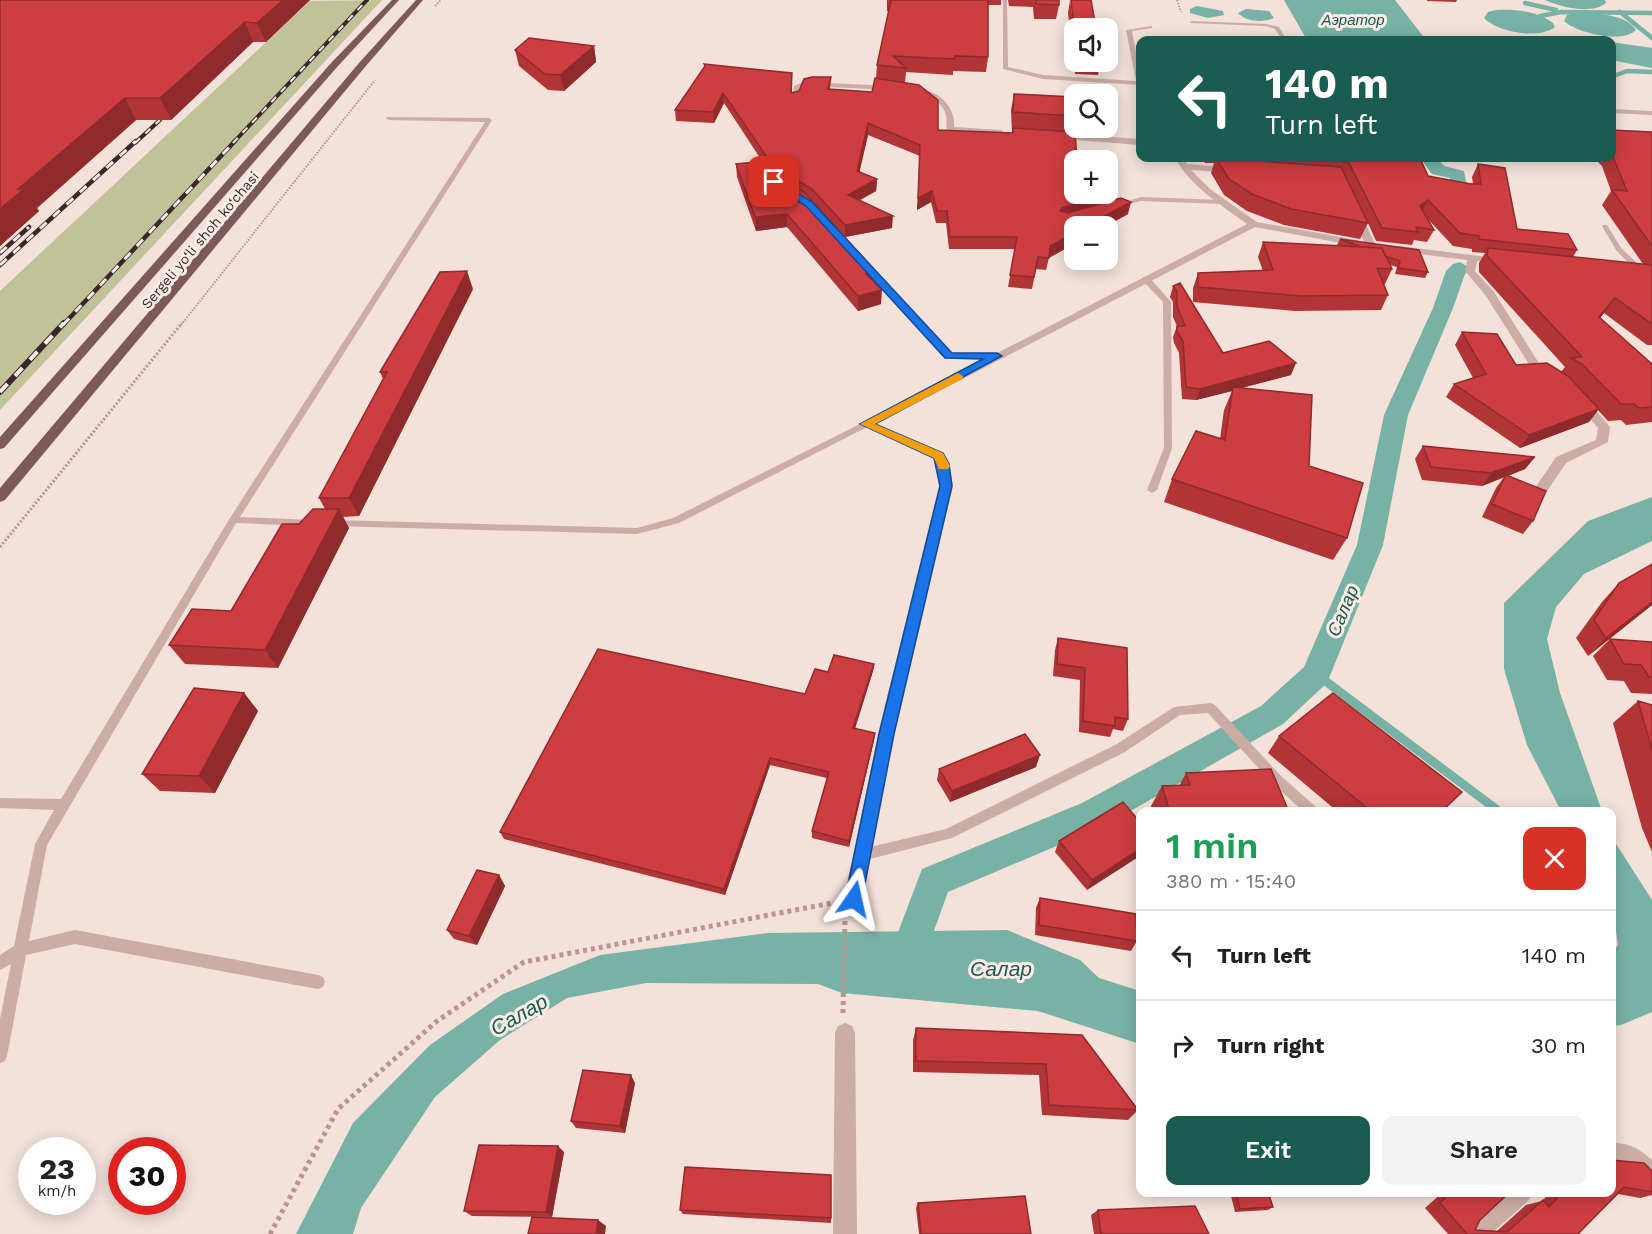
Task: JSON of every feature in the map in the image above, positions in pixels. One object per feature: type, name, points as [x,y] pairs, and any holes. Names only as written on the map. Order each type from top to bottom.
[{"type":"main road","name":"Sergeli yo‘li shoh ko‘chasi","points":[[0,445],[335,64],[396,0]]},
{"type":"main road","name":"Sergeli yo‘li shoh ko‘chasi","points":[[0,497],[362,65],[420,0]]},
{"type":"street","points":[[795,100],[798,86],[803,84],[901,89]]},
{"type":"street","points":[[911,90],[931,95],[943,102],[950,113],[951,129],[1014,134]]},
{"type":"street","points":[[1048,136],[1136,142]]},
{"type":"street","points":[[1183,162],[1195,179],[1222,202],[1254,224],[1371,246],[1508,261]]},
{"type":"street","points":[[1187,167],[1244,171]]},
{"type":"street","points":[[1354,208],[1371,246]]},
{"type":"street","points":[[866,424],[1254,224]]},
{"type":"street","points":[[1473,258],[1470,271],[1490,294],[1536,367],[1556,379]]},
{"type":"street","points":[[1624,274],[1650,277]]},
{"type":"street","points":[[1540,491],[1561,460],[1602,442],[1604,427],[1574,394]]},
{"type":"street","points":[[854,899],[886,734],[946,486],[943,464],[939,456],[866,424]]},
{"type":"street","points":[[845,1033],[845,1234]]},
{"type":"street","points":[[1616,1154],[1628,1154],[1652,1175]]},
{"type":"street","points":[[1474,1234],[1515,1197]]},
{"type":"lane","points":[[1005,0],[1005,68],[1043,77],[1136,82]]},
{"type":"lane","points":[[1192,22],[1266,26],[1277,28],[1282,36]]},
{"type":"lane","points":[[1136,63],[1129,30],[1150,27]]},
{"type":"lane","points":[[1616,111],[1652,113]]},
{"type":"lane","points":[[0,1056],[41,844],[233,520],[489,120],[389,118]]},
{"type":"lane","points":[[1107,209],[1141,199],[1222,202]]},
{"type":"lane","points":[[1605,226],[1618,249],[1650,277]]},
{"type":"lane","points":[[864,263],[949,356],[997,356]]},
{"type":"lane","points":[[1146,279],[1167,302],[1168,448],[1152,490]]},
{"type":"lane","points":[[233,520],[637,531],[676,521],[866,424]]},
{"type":"lane","points":[[862,855],[948,834],[1121,748],[1178,710],[1211,708],[1277,780],[1307,807]]},
{"type":"lane","points":[[0,803],[64,806]]},
{"type":"lane","points":[[0,963],[21,950],[75,937],[318,982]]},
{"type":"path","points":[[433,9],[441,0]]},
{"type":"path","points":[[0,547],[145,370],[376,78]]},
{"type":"path","points":[[270,1234],[339,1109],[437,1021],[524,963],[854,899]]},
{"type":"path","points":[[842,1005],[845,919]]},
{"type":"green space","points":[[382,0],[0,410],[0,291],[310,1]]},
{"type":"water","name":"Аэратор","points":[[1284,0],[1395,0],[1423,36],[1305,36]]},
{"type":"water","points":[[1545,0],[1605,0],[1606,3],[1593,9],[1585,9],[1567,7]]},
{"type":"water","points":[[1197,6],[1223,11],[1224,15],[1208,18],[1190,13],[1190,9]]},
{"type":"water","points":[[1246,9],[1269,11],[1274,18],[1260,21],[1250,20],[1238,13]]},
{"type":"water","points":[[1496,10],[1533,13],[1547,19],[1555,27],[1539,33],[1518,33],[1498,27],[1484,18],[1488,12]]},
{"type":"water","points":[[1574,13],[1617,17],[1631,24],[1636,30],[1621,36],[1589,33],[1564,21],[1567,15]]},
{"type":"water","points":[[1616,43],[1652,48],[1652,68],[1616,61]]},
{"type":"water","points":[[1652,497],[1652,541],[1584,574],[1556,607],[1547,639],[1560,693],[1601,807],[1559,807],[1527,745],[1504,669],[1504,603],[1588,521]]},
{"type":"water","points":[[1616,844],[1652,900],[1652,1012],[1616,1026],[1616,948],[1618,945]]},
{"type":"water","name":"Салар","points":[[1007,930],[1080,960],[1099,978],[1136,990],[1136,1043],[1038,1011],[842,993],[818,984],[646,983],[567,998],[500,1040],[435,1097],[361,1208],[353,1234],[296,1234],[353,1123],[430,1045],[503,994],[600,955],[768,933]]},
{"type":"building","points":[[0,0],[283,0],[257,23],[245,22],[160,98],[125,98],[18,189],[24,189],[0,209]]},
{"type":"building","points":[[891,0],[988,0],[988,57],[955,56],[954,59],[893,56],[906,68],[877,65]]},
{"type":"building","points":[[1036,0],[1059,0],[1059,5],[1036,4]]},
{"type":"building","points":[[1071,0],[1091,0],[1094,18],[1073,18]]},
{"type":"building","points":[[529,38],[594,46],[560,75],[545,74],[515,50]]},
{"type":"building","points":[[704,64],[792,73],[791,93],[799,91],[804,79],[812,77],[831,77],[828,89],[872,92],[875,78],[919,85],[938,100],[938,130],[1013,133],[1013,128],[1064,131],[1064,138],[1075,138],[1076,150],[1064,150],[1064,204],[1075,204],[1062,208],[1060,211],[1068,213],[1100,204],[1118,204],[1118,199],[1121,198],[1131,202],[1105,216],[1064,216],[1064,238],[1050,246],[1049,258],[1038,257],[1034,277],[1010,275],[1017,237],[950,237],[947,211],[937,211],[932,191],[918,198],[920,145],[868,123],[857,171],[877,179],[848,195],[893,216],[845,225],[813,190],[771,163],[723,93],[713,112],[675,110],[705,66]]},
{"type":"building","points":[[1014,94],[1064,96],[1064,115],[1013,112]]},
{"type":"building","points":[[1616,130],[1652,132],[1652,246],[1612,190],[1627,191],[1615,162]]},
{"type":"building","points":[[756,162],[805,193],[876,272],[866,274],[882,290],[858,296],[787,214],[755,217],[736,164]]},
{"type":"building","points":[[1218,162],[1272,162],[1341,167],[1368,223],[1291,209],[1252,194],[1229,179]]},
{"type":"building","points":[[1345,162],[1422,162],[1428,176],[1471,184],[1481,184],[1478,164],[1505,168],[1517,229],[1568,234],[1577,250],[1479,239],[1479,236],[1460,233],[1428,200],[1420,206],[1434,230],[1416,227],[1418,232],[1382,228],[1349,163]]},
{"type":"building","points":[[1340,239],[1419,250],[1428,272],[1398,268],[1400,261],[1385,256],[1382,248],[1362,247]]},
{"type":"building","points":[[1263,242],[1382,248],[1392,269],[1377,268],[1388,295],[1301,296],[1198,287],[1198,273],[1273,270]]},
{"type":"building","points":[[1488,248],[1652,265],[1652,324],[1615,298],[1599,317],[1652,364],[1652,407],[1639,408],[1634,404],[1621,404],[1582,364],[1571,358],[1582,357],[1487,256]]},
{"type":"building","points":[[467,271],[349,498],[319,498],[387,372],[380,372],[440,272]]},
{"type":"building","points":[[1180,283],[1223,353],[1269,341],[1296,363],[1200,389],[1186,387],[1183,341],[1177,332],[1177,326],[1185,326],[1177,306],[1177,291],[1173,286]]},
{"type":"building","points":[[1462,332],[1497,334],[1516,365],[1547,363],[1568,376],[1599,409],[1529,435],[1454,384],[1486,374]]},
{"type":"building","points":[[1233,387],[1312,395],[1309,466],[1363,483],[1347,538],[1172,479],[1196,431],[1225,440]]},
{"type":"building","points":[[1423,446],[1535,457],[1491,473],[1431,467]]},
{"type":"building","points":[[1506,475],[1546,491],[1533,521],[1492,504]]},
{"type":"building","points":[[313,509],[339,509],[265,650],[169,645],[192,609],[231,611],[282,524],[299,524]]},
{"type":"building","points":[[1652,564],[1652,602],[1606,638],[1594,620],[1619,583]]},
{"type":"building","points":[[1058,638],[1127,648],[1128,719],[1115,717],[1115,726],[1083,721],[1085,668],[1057,664]]},
{"type":"building","points":[[1610,639],[1652,642],[1652,677],[1649,677],[1641,665],[1624,664]]},
{"type":"building","points":[[598,649],[805,694],[815,669],[828,672],[834,655],[874,664],[853,728],[875,733],[849,841],[812,831],[829,772],[770,758],[724,889],[500,832]]},
{"type":"building","points":[[194,688],[244,693],[199,776],[142,774]]},
{"type":"building","points":[[1333,693],[1462,792],[1446,807],[1366,807],[1279,736]]},
{"type":"building","points":[[1638,701],[1652,705],[1652,750]]},
{"type":"building","points":[[1025,734],[1040,755],[952,791],[939,769]]},
{"type":"building","points":[[1271,769],[1287,807],[1168,807],[1162,786],[1190,785],[1186,773]]},
{"type":"building","points":[[1123,802],[1136,817],[1136,852],[1092,880],[1059,841]]},
{"type":"building","points":[[477,870],[499,875],[469,936],[447,930]]},
{"type":"building","points":[[1040,898],[1136,914],[1136,941],[1039,925]]},
{"type":"building","points":[[916,1028],[1082,1035],[1136,1110],[1049,1105],[1046,1064],[916,1061]]},
{"type":"building","points":[[583,1070],[631,1075],[620,1126],[571,1121]]},
{"type":"building","points":[[479,1145],[558,1146],[546,1212],[464,1211]]},
{"type":"building","points":[[1616,1160],[1644,1163],[1652,1171],[1652,1192],[1624,1187],[1616,1195]]},
{"type":"building","points":[[685,1167],[831,1175],[831,1218],[680,1210]]},
{"type":"building","points":[[1025,1196],[1031,1234],[921,1234],[918,1203]]},
{"type":"building","points":[[1237,1197],[1270,1197],[1273,1207],[1240,1209]]},
{"type":"building","points":[[1446,1197],[1505,1197],[1480,1220],[1475,1230],[1507,1232],[1543,1200],[1549,1207],[1558,1197],[1614,1197],[1578,1234],[1467,1234],[1440,1203]]},
{"type":"building","points":[[1195,1206],[1209,1234],[1101,1234],[1098,1210]]},
{"type":"building","points":[[532,1217],[598,1220],[596,1234],[528,1234]]},
{"type":"waterway","points":[[1525,3],[1556,10]]},
{"type":"waterway","points":[[1540,16],[1562,12],[1621,13]]},
{"type":"waterway","points":[[1621,13],[1652,13]]},
{"type":"waterway","points":[[1621,13],[1652,38]]},
{"type":"waterway","points":[[1616,75],[1627,71],[1652,72]]},
{"type":"waterway","name":"Салар","points":[[1431,162],[1438,170],[1458,175],[1464,219]]},
{"type":"waterway","name":"Салар","points":[[909,951],[934,881],[1094,814],[1272,715],[1316,674],[1370,545],[1396,415],[1443,308],[1456,271],[1460,268]]},
{"type":"waterway","points":[[1316,674],[1493,807]]},
{"type":"railway","points":[[233,143],[367,0]]},
{"type":"railway","points":[[135,143],[160,120]]},
{"type":"railway","points":[[0,265],[136,141]]},
{"type":"railway","points":[[63,325],[235,141]]},
{"type":"railway","points":[[0,253],[29,227]]},
{"type":"railway","points":[[0,392],[64,323]]},
{"type":"slow traffic","points":[[944,466],[939,456],[866,424],[958,376]]},
{"type":"route","points":[[774,182],[809,204],[949,356],[997,356],[866,424],[939,456],[945,472],[946,486],[886,734],[854,899]]}]
